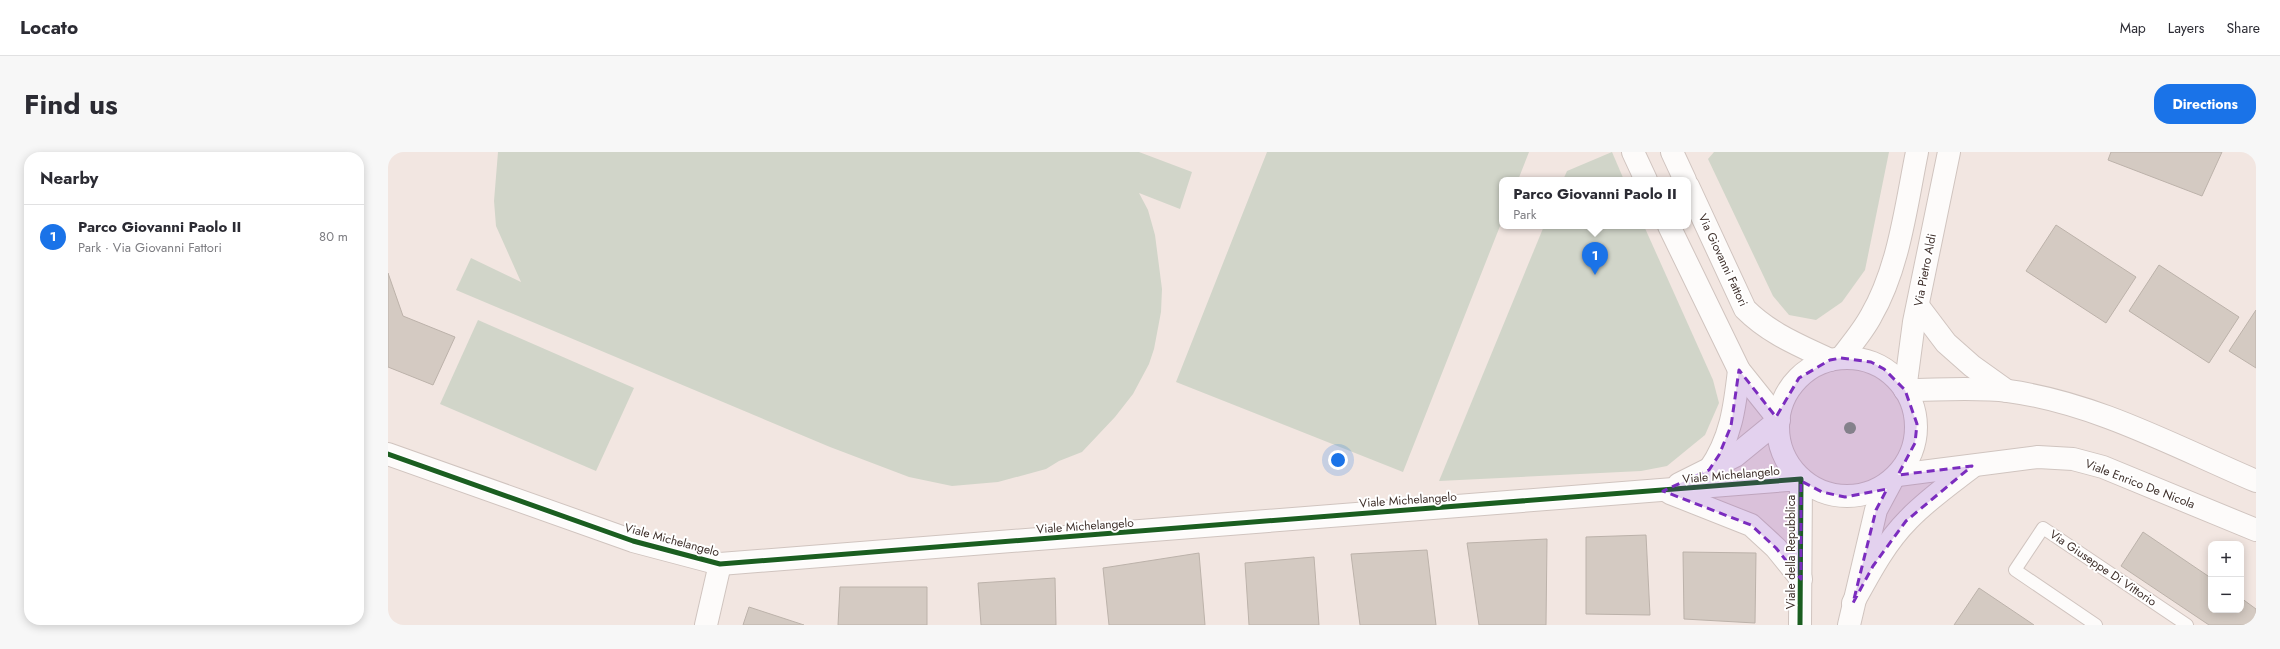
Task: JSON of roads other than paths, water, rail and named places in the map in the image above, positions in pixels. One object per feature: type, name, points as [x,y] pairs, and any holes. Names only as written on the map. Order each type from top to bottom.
[{"type":"street","points":[[1633,152],[1645,177]]},
{"type":"street","points":[[1672,152],[1684,177]]},
{"type":"street","points":[[1835,359],[1871,317],[1882,293],[1899,238],[1917,152]]},
{"type":"street","name":"Via Pietro Aldi","points":[[1905,390],[1918,306],[1949,152]]},
{"type":"street","name":"Via Giovanni Fattori","points":[[1691,192],[1745,309],[1759,324],[1776,335],[1835,359]]},
{"type":"street","points":[[1669,229],[1739,370],[1778,420]]},
{"type":"street","points":[[1918,306],[1946,343],[1972,366],[2007,391]]},
{"type":"street","points":[[1835,359],[1871,362],[1896,378],[1905,390],[1913,406],[1917,424],[1915,443],[1911,454],[1894,478],[1876,510],[1848,625]]},
{"type":"street","name":"Viale della Repubblica","points":[[1835,359],[1812,368],[1799,378],[1789,390],[1782,404],[1778,420],[1778,433],[1785,458],[1801,479],[1822,492],[1845,497],[1869,493],[1894,478]]},
{"type":"street","points":[[1709,470],[1720,455],[1731,426],[1739,370]]},
{"type":"street","points":[[1905,390],[2007,391],[2052,400],[2097,413],[2256,481]]},
{"type":"street","name":"Viale Michelangelo","points":[[1663,490],[1709,470],[1735,456],[1778,420]]},
{"type":"street","name":"Viale Michelangelo","points":[[388,454],[633,542],[720,564],[1801,479]]},
{"type":"street","name":"Viale Enrico De Nicola","points":[[1894,478],[2038,457],[2073,459],[2103,467],[2256,530]]},
{"type":"street","name":"Viale Enrico De Nicola","points":[[1853,603],[1873,566],[1906,521],[1934,495],[1972,466]]},
{"type":"street","name":"Viale della Repubblica","points":[[1800,625],[1801,479]]},
{"type":"street","name":"Viale Michelangelo","points":[[1663,490],[1751,525],[1776,548],[1801,579]]},
{"type":"street","points":[[706,625],[720,564]]},
{"type":"lane","name":"Via Giuseppe Di Vittorio","points":[[2096,625],[2015,570],[2044,528],[2187,625]]},
{"type":"place","name":"Parco Giovanni Paolo II","points":[[1595,275]]}]
